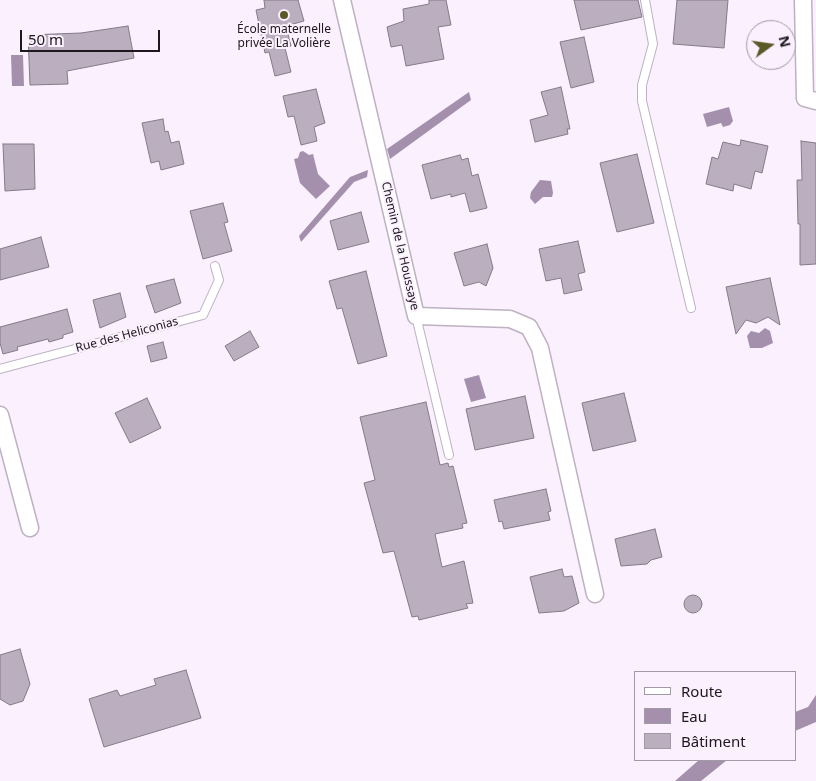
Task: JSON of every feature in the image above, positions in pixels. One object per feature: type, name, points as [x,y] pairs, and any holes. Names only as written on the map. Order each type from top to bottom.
[{"type":"street","name":"Chemin de la Houssaye","points":[[342,0],[416,316],[510,319],[529,327],[540,348],[595,594]]},
{"type":"street","points":[[803,0],[805,98],[816,101]]},
{"type":"street","points":[[0,415],[30,528]]},
{"type":"lane","points":[[644,0],[653,44],[642,85],[642,101],[691,308]]},
{"type":"lane","name":"Rue des Heliconias","points":[[0,369],[202,316],[219,280],[215,266]]},
{"type":"lane","points":[[416,316],[449,455]]},
{"type":"water","points":[[11,55],[23,55],[24,86],[12,86]]},
{"type":"water","points":[[469,92],[471,100],[390,159],[387,149]]},
{"type":"water","points":[[729,107],[733,121],[730,125],[723,127],[721,123],[707,127],[703,114]]},
{"type":"water","points":[[303,151],[309,155],[313,154],[318,174],[330,186],[316,199],[300,183],[294,159],[298,158],[300,152]]},
{"type":"water","points":[[368,170],[367,177],[354,182],[301,242],[299,236],[350,177]]},
{"type":"water","points":[[540,180],[551,181],[553,193],[552,197],[543,197],[535,204],[530,198],[531,192]]},
{"type":"water","points":[[765,328],[770,331],[773,343],[762,348],[750,348],[747,336],[751,331],[759,333]]},
{"type":"water","points":[[479,375],[486,398],[471,402],[464,379]]},
{"type":"water","points":[[816,695],[816,722],[796,731],[796,712],[808,707]]},
{"type":"water","points":[[698,761],[726,761],[701,781],[675,781]]},
{"type":"building","points":[[264,0],[298,0],[304,21],[286,26],[291,46],[285,48],[291,72],[275,76],[269,52],[265,53],[256,10],[265,8]]},
{"type":"building","points":[[429,0],[446,0],[451,25],[438,27],[444,59],[406,66],[402,45],[391,47],[387,27],[404,21],[403,9],[429,4]]},
{"type":"building","points":[[574,0],[638,0],[642,17],[581,30]]},
{"type":"building","points":[[677,0],[728,0],[724,48],[673,44]]},
{"type":"building","points":[[128,26],[134,58],[67,71],[68,84],[30,85],[28,35],[81,33]]},
{"type":"building","points":[[584,37],[594,82],[571,88],[560,42]]},
{"type":"building","points":[[561,87],[570,129],[567,129],[568,134],[535,142],[530,120],[548,115],[541,92]]},
{"type":"building","points":[[316,89],[325,123],[314,127],[317,141],[301,145],[294,116],[288,117],[283,96]]},
{"type":"building","points":[[163,119],[165,132],[168,131],[171,143],[179,141],[184,164],[161,170],[159,161],[151,163],[142,123]]},
{"type":"building","points":[[741,140],[768,146],[762,173],[755,171],[751,189],[734,184],[733,191],[706,184],[712,157],[718,159],[723,142],[740,146]]},
{"type":"building","points":[[801,141],[816,143],[816,264],[800,265],[797,180],[802,180]]},
{"type":"building","points":[[3,144],[34,144],[35,189],[5,191]]},
{"type":"building","points":[[637,154],[654,223],[617,232],[600,163]]},
{"type":"building","points":[[460,155],[462,160],[468,158],[472,176],[478,174],[487,208],[470,212],[465,193],[451,197],[451,194],[431,199],[422,165]]},
{"type":"building","points":[[223,203],[228,222],[224,223],[232,251],[203,259],[190,211]]},
{"type":"building","points":[[361,212],[369,242],[338,250],[330,221]]},
{"type":"building","points":[[41,237],[49,267],[0,280],[0,249]]},
{"type":"building","points":[[578,241],[585,272],[578,274],[582,290],[564,294],[561,278],[546,281],[539,249]]},
{"type":"building","points":[[487,244],[493,268],[486,286],[479,282],[464,286],[454,253]]},
{"type":"building","points":[[366,271],[387,356],[358,364],[342,308],[337,309],[329,281]]},
{"type":"building","points":[[770,278],[780,325],[768,317],[756,323],[746,320],[736,334],[726,287]]},
{"type":"building","points":[[174,279],[181,303],[155,313],[146,286]]},
{"type":"building","points":[[120,293],[126,317],[100,328],[93,300]]},
{"type":"building","points":[[67,309],[73,332],[63,335],[63,338],[49,342],[48,339],[17,347],[18,350],[3,354],[0,343],[0,327]]},
{"type":"building","points":[[250,331],[259,347],[234,361],[225,346]]},
{"type":"building","points":[[163,342],[167,358],[151,362],[147,346]]},
{"type":"building","points":[[624,393],[636,441],[593,451],[582,403]]},
{"type":"building","points":[[525,396],[534,438],[475,450],[466,409]]},
{"type":"building","points":[[147,398],[161,428],[130,443],[115,413]]},
{"type":"building","points":[[426,402],[440,465],[448,463],[449,467],[453,466],[467,523],[462,524],[463,528],[435,534],[442,567],[464,561],[473,603],[466,604],[468,608],[419,620],[418,616],[412,617],[394,551],[383,553],[364,483],[375,480],[360,417]]},
{"type":"building","points":[[546,489],[551,511],[548,512],[550,520],[504,529],[502,521],[499,522],[494,500]]},
{"type":"building","points":[[655,529],[662,557],[651,560],[647,564],[621,566],[615,539]]},
{"type":"building","points":[[562,569],[564,577],[572,576],[579,603],[564,611],[539,613],[530,577]]},
{"type":"building","points":[[693,595],[699,598],[702,604],[699,610],[693,613],[687,610],[684,604],[687,598]]},
{"type":"building","points":[[20,649],[30,684],[23,701],[10,705],[0,699],[0,655]]},
{"type":"building","points":[[186,670],[201,718],[104,747],[89,699],[117,690],[120,696],[156,685],[154,679]]},
{"type":"place","name":"École maternelle privée La Volière","points":[[284,15]]}]
